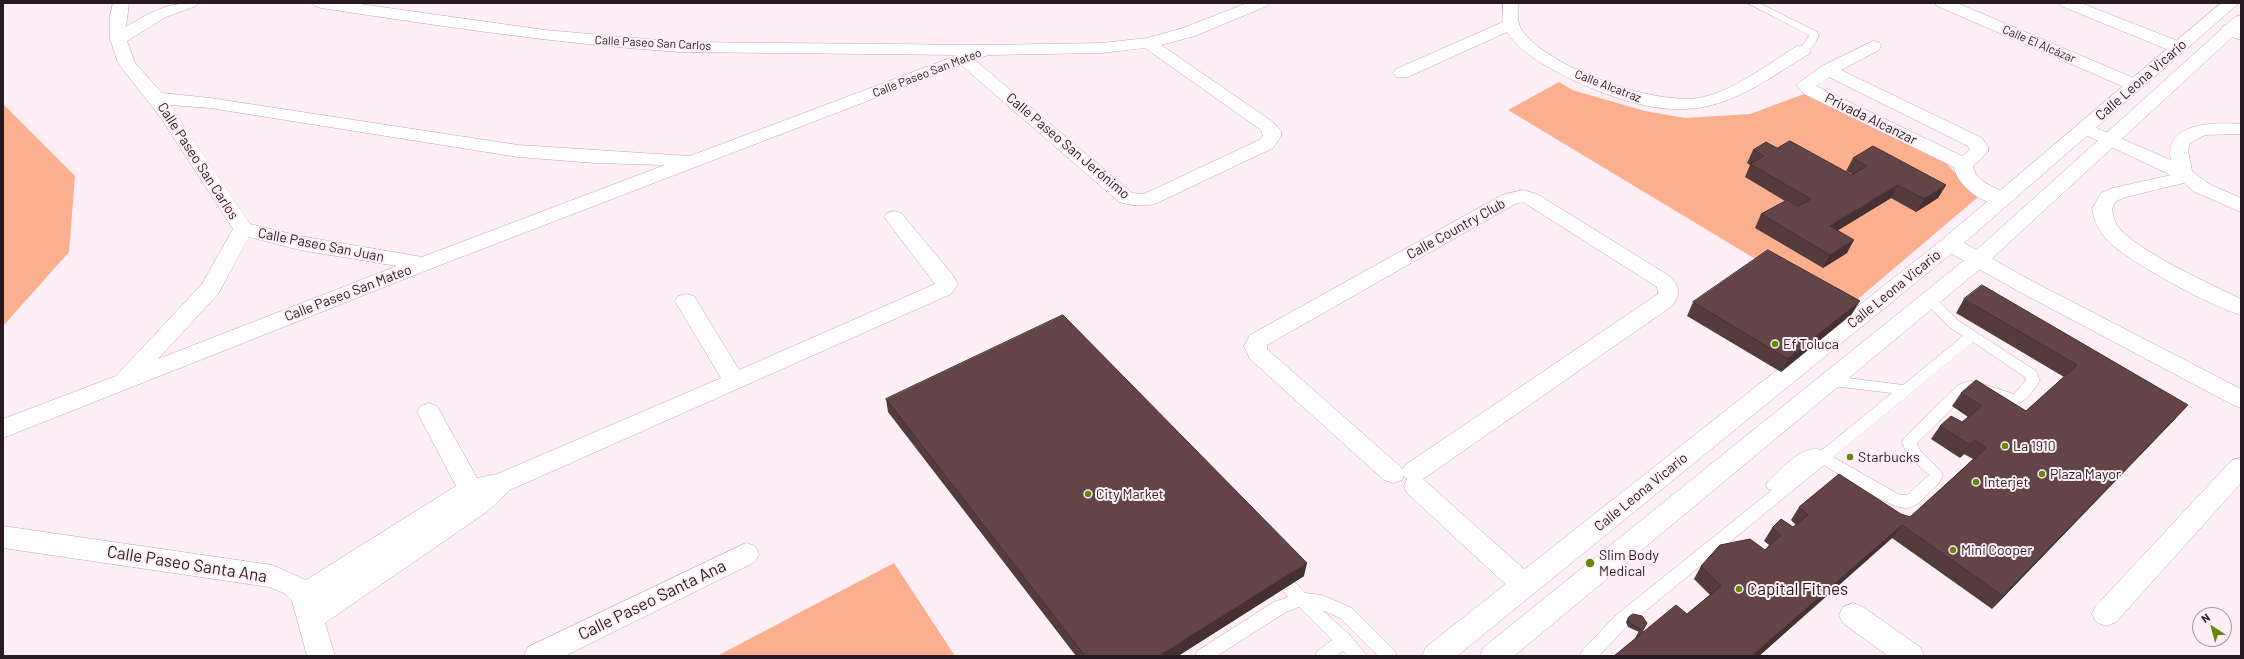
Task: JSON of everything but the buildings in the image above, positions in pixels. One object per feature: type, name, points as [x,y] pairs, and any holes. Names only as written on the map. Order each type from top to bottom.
[{"type":"street","name":"Calle Paseo San Carlos","points":[[120,382],[184,319],[210,288],[226,263],[243,230],[156,98],[137,79],[124,58],[118,39],[118,13],[121,3]]},
{"type":"street","points":[[118,39],[154,17],[190,3]]},
{"type":"street","name":"Calle Paseo San Carlos","points":[[321,3],[580,39],[634,44],[680,47],[986,50]]},
{"type":"street","name":"Calle Paseo San Mateo","points":[[3,429],[424,264],[694,160],[965,60],[986,50],[1102,48],[1148,43],[1188,32],[1261,3]]},
{"type":"street","points":[[1402,73],[1511,24],[1511,3]]},
{"type":"street","name":"Calle El Alcázar","points":[[1943,3],[2135,85]]},
{"type":"street","points":[[2067,3],[2177,47]]},
{"type":"street","name":"Calle Leona Vicario","points":[[1436,656],[1950,244],[2080,133],[2177,47],[2231,3]]},
{"type":"street","name":"Calle Alcatraz","points":[[1511,24],[1517,36],[1536,52],[1567,70],[1607,88],[1642,100],[1677,104],[1699,103],[1719,98],[1803,50]]},
{"type":"street","name":"Calle Leona Vicario","points":[[1494,656],[1766,432],[1832,381],[1979,259],[2105,144],[2237,28]]},
{"type":"street","name":"Calle Paseo San Jerónimo","points":[[965,60],[1126,198],[1141,201],[1150,199],[1266,144],[1272,136],[1272,132],[1267,126],[1148,43]]},
{"type":"street","name":"Privada Alcanzar","points":[[1828,70],[1975,142],[1979,147],[1979,152],[1963,164],[1806,88],[1805,84],[1828,70],[1873,46]]},
{"type":"street","name":"Calle Paseo San Mateo","points":[[156,98],[210,103],[518,151],[596,157],[694,160]]},
{"type":"street","points":[[2178,177],[2179,147],[2184,138],[2202,130],[2241,129]]},
{"type":"street","points":[[2080,133],[2241,206]]},
{"type":"street","points":[[1963,164],[1963,174],[1972,184],[2001,200]]},
{"type":"street","points":[[2178,177],[2120,192],[2108,197],[2102,209],[2106,224],[2118,239],[2136,252],[2241,308]]},
{"type":"street","name":"Calle Country Club","points":[[1408,477],[1664,301],[1669,295],[1669,288],[1664,282],[1530,198],[1517,197],[1509,199],[1258,340],[1255,346],[1258,353],[1408,477],[1525,586]]},
{"type":"street","points":[[321,656],[307,606],[475,497],[501,483],[735,382],[944,289],[947,284],[945,279],[894,217]]},
{"type":"street","name":"Calle Paseo San Juan","points":[[243,230],[300,243],[424,264]]},
{"type":"street","points":[[1950,244],[2025,286],[2241,399]]},
{"type":"street","points":[[686,301],[735,382]]},
{"type":"street","points":[[429,412],[475,497]]},
{"type":"street","points":[[1739,414],[1766,432]]},
{"type":"street","points":[[2106,614],[2241,467]]},
{"type":"street","name":"Calle Paseo Santa Ana","points":[[3,536],[272,576],[293,585],[307,606]]},
{"type":"street","name":"Calle Paseo Santa Ana","points":[[538,656],[746,554]]},
{"type":"street","points":[[1853,615],[1910,656]]},
{"type":"lane","points":[[1752,3],[1814,34],[1812,42],[1803,50]]},
{"type":"lane","points":[[1773,485],[1809,455],[1817,454],[1823,456],[1888,497],[1905,502],[1912,500],[1934,480],[1936,475],[1929,465],[1910,447],[1909,442],[1912,438],[1967,386],[1979,387],[2010,399],[2017,399],[2033,380],[2033,377],[2026,370],[1972,337],[1954,324],[1929,299]]},
{"type":"lane","points":[[1587,655],[1621,621],[1904,390],[1972,337]]},
{"type":"lane","points":[[1832,381],[1904,390]]},
{"type":"lane","points":[[1288,586],[1359,656]]},
{"type":"lane","points":[[1203,656],[1280,607],[1301,599],[1322,602],[1342,610],[1389,656]]},
{"type":"lane","points":[[1323,656],[1344,640]]},
{"type":"shaded area","points":[[1559,82],[1572,90],[1645,111],[1685,118],[1750,114],[1804,94],[1946,163],[1978,197],[1845,310],[1762,263],[1508,110]]},
{"type":"shaded area","points":[[3,104],[75,176],[69,252],[3,326]]},
{"type":"shaded area","points":[[894,563],[955,656],[717,656]]},
{"type":"place","name":"Ef Toluca","points":[[1775,344]]},
{"type":"place","name":"La 1910","points":[[2005,446]]},
{"type":"place","name":"Starbucks","points":[[1850,457]]},
{"type":"place","name":"Plaza Mayor","points":[[2042,474]]},
{"type":"place","name":"Interjet","points":[[1976,482]]},
{"type":"place","name":"City Market","points":[[1088,494]]},
{"type":"place","name":"Mini Cooper","points":[[1953,550]]},
{"type":"place","name":"Slim Body Medical","points":[[1590,563]]},
{"type":"place","name":"Capital Fitnes","points":[[1739,589]]}]
